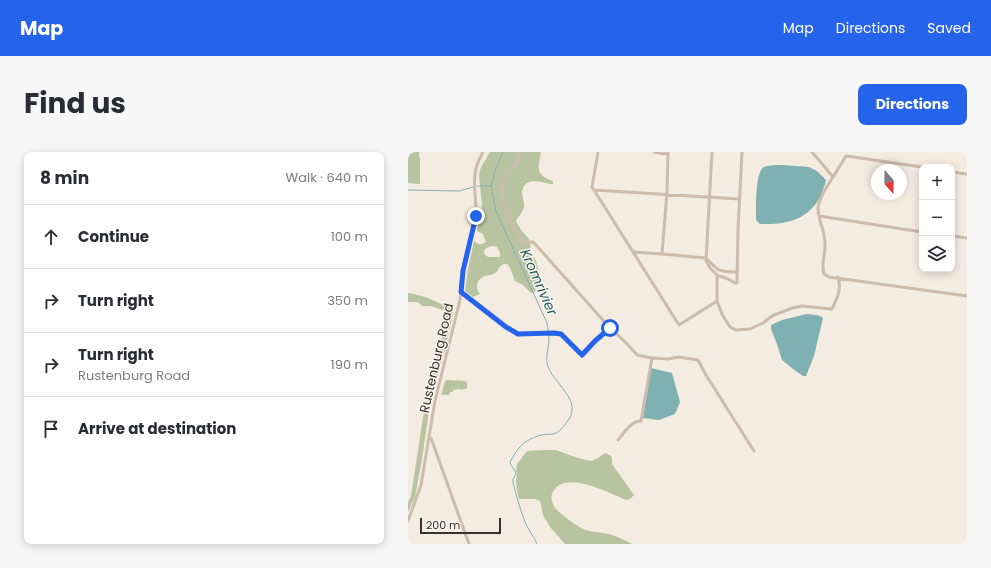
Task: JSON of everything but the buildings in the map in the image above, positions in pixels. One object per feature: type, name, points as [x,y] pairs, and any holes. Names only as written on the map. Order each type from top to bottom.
[{"type":"street","name":"Rustenburg Road","points":[[408,521],[421,485],[435,401],[460,300],[463,271],[477,208],[475,178],[476,169],[483,152]]},
{"type":"street","points":[[519,152],[516,164],[502,183],[502,198],[510,222],[523,242],[533,242],[636,355],[652,358],[668,359],[679,357],[698,360],[754,451]]},
{"type":"street","points":[[598,152],[592,187],[679,324],[717,300]]},
{"type":"street","points":[[654,152],[664,154],[668,152],[662,254]]},
{"type":"street","points":[[712,152],[706,258],[708,264],[717,275],[735,283],[737,283],[739,199],[742,152]]},
{"type":"street","points":[[812,152],[833,177]]},
{"type":"street","points":[[919,166],[846,154],[819,205],[819,216],[825,239],[822,267],[824,274],[829,277],[967,296]]},
{"type":"street","points":[[955,172],[967,174]]},
{"type":"street","points":[[594,190],[739,199]]},
{"type":"street","points":[[819,216],[919,232]]},
{"type":"street","points":[[955,236],[967,238]]},
{"type":"street","points":[[634,252],[706,258],[716,269],[724,272],[737,272]]},
{"type":"street","points":[[717,275],[717,300],[722,314],[730,327],[736,330],[750,329],[772,316],[792,308],[811,306],[832,308],[840,289],[838,278]]},
{"type":"street","points":[[461,292],[506,327],[518,334],[561,334],[582,355],[610,328]]},
{"type":"street","points":[[618,440],[625,431],[637,421],[642,421],[652,358]]},
{"type":"street","points":[[430,438],[469,544]]},
{"type":"green space","points":[[408,152],[419,152],[420,184],[408,183]]},
{"type":"green space","points":[[490,152],[541,152],[539,170],[543,176],[553,181],[553,184],[534,181],[529,182],[523,187],[522,192],[524,207],[516,221],[521,230],[529,239],[532,254],[536,261],[542,281],[541,283],[537,283],[535,292],[531,293],[523,285],[515,281],[507,264],[502,264],[495,273],[482,277],[478,281],[477,289],[480,294],[473,297],[465,291],[474,241],[479,244],[486,242],[483,234],[477,231],[482,206],[479,174],[481,167]],"holes":[[[492,246],[497,247],[500,257],[488,257],[484,254],[486,248]]]},
{"type":"green space","points":[[408,293],[437,302],[454,310],[430,405],[415,497],[408,512],[408,502],[411,496],[425,404],[446,315],[443,310],[430,306],[422,306],[418,302],[408,302]]},
{"type":"green space","points":[[445,381],[465,381],[467,383],[467,389],[453,390],[453,392],[450,392],[449,395],[441,395]]},
{"type":"green space","points":[[556,450],[591,461],[605,453],[611,456],[612,464],[634,495],[630,499],[626,500],[587,485],[567,483],[559,485],[553,492],[553,504],[558,511],[579,527],[588,531],[611,535],[632,544],[565,544],[550,527],[543,515],[540,501],[535,499],[519,499],[516,480],[517,464],[527,451]]},
{"type":"water","points":[[783,165],[809,167],[817,171],[826,180],[825,186],[816,203],[803,215],[788,222],[760,224],[756,220],[756,208],[758,183],[761,170],[766,166]]},
{"type":"water","points":[[807,314],[817,315],[823,318],[814,356],[806,376],[803,376],[782,360],[771,325],[782,320]]},
{"type":"water","points":[[651,368],[672,373],[680,402],[675,414],[659,420],[643,418]]},
{"type":"waterway","name":"Kromrivier","points":[[503,152],[496,168],[491,186],[496,211],[547,323],[549,334],[547,363],[554,378],[570,399],[572,406],[571,414],[567,422],[560,430],[554,434],[541,435],[527,441],[518,449],[510,462],[516,474],[513,482],[521,512],[526,525],[537,544]]},
{"type":"waterway","points":[[477,186],[491,186]]},
{"type":"waterway","points":[[408,190],[459,191],[473,187]]},
{"type":"route","points":[[476,216],[466,254],[461,281],[461,292],[506,327],[518,334],[558,333],[570,342],[582,355],[603,333],[610,328]]}]
